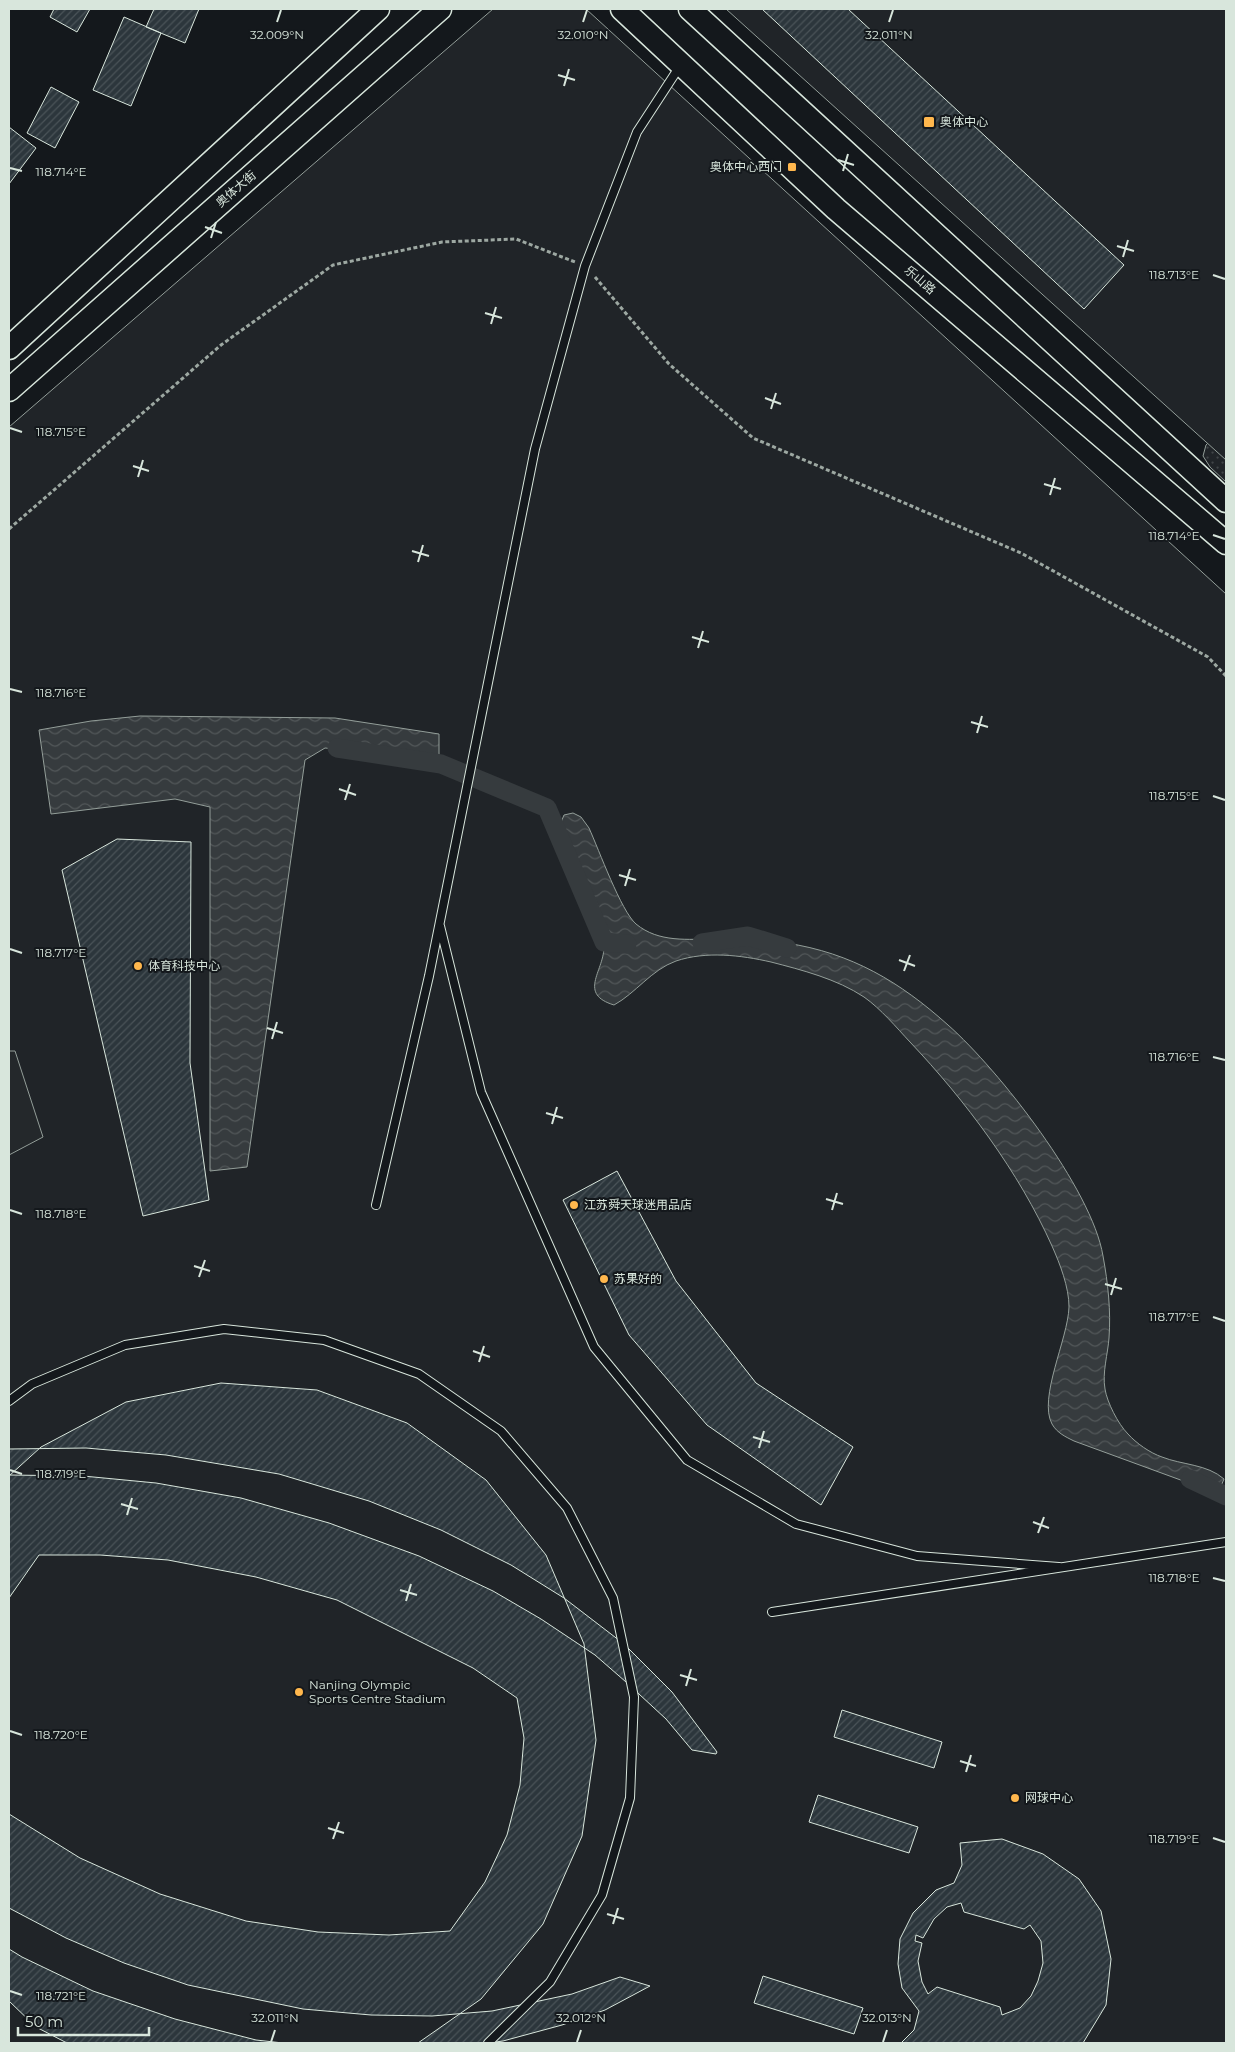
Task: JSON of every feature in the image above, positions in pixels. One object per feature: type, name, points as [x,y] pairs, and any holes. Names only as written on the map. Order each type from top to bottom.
[{"type":"street","points":[[9,348],[378,9]]},
{"type":"street","name":"奥体大街","points":[[9,390],[440,9]]},
{"type":"street","name":"乐山路","points":[[622,9],[836,209],[1226,543]]},
{"type":"street","points":[[690,9],[1226,501]]},
{"type":"lane","points":[[376,1206],[440,924],[535,449],[585,266],[638,132],[681,64]]},
{"type":"lane","points":[[440,924],[481,1092],[594,1347],[688,1460],[796,1524],[918,1556],[1060,1568]]},
{"type":"lane","points":[[9,1401],[32,1384],[125,1345],[224,1330],[324,1340],[419,1374],[501,1432],[567,1508],[613,1598],[634,1696],[630,1798],[602,1895],[550,1982],[488,2043]]},
{"type":"lane","points":[[772,1612],[1226,1542]]},
{"type":"path","points":[[9,529],[222,345],[333,265],[442,242],[516,239],[585,266],[669,364],[753,438],[1020,553],[1208,658],[1226,676]]},
{"type":"shaded area","points":[[493,9],[586,9],[1226,594],[1226,2043],[9,2043],[9,427]]},
{"type":"shaded area","points":[[726,9],[1226,9],[1226,460]]},
{"type":"shaded area","points":[[1213,438],[1226,439],[1226,482],[1210,467],[1203,456],[1206,445]]},
{"type":"shaded area","points":[[9,1051],[15,1051],[43,1137],[9,1155]]},
{"type":"water","points":[[140,716],[335,718],[439,734],[439,759],[325,748],[305,760],[247,1167],[210,1171],[210,807],[175,799],[51,814],[39,730],[91,721]]},
{"type":"water","points":[[573,813],[581,817],[589,828],[617,894],[630,917],[645,930],[674,939],[759,940],[810,948],[832,954],[874,972],[912,995],[969,1045],[1017,1100],[1063,1165],[1095,1229],[1103,1256],[1108,1287],[1110,1328],[1104,1383],[1108,1400],[1117,1419],[1131,1437],[1148,1450],[1170,1460],[1210,1470],[1224,1479],[1221,1486],[1212,1490],[1197,1486],[1074,1441],[1056,1430],[1049,1413],[1049,1399],[1067,1320],[1069,1299],[1055,1253],[1024,1191],[989,1138],[931,1064],[888,1018],[864,997],[831,980],[807,972],[771,962],[723,955],[687,958],[667,965],[614,1005],[597,995],[595,981],[603,957],[603,930],[596,902],[574,863],[563,837],[561,825],[564,815]]},
{"type":"building","points":[[54,9],[90,9],[77,32],[50,17]]},
{"type":"building","points":[[154,9],[199,9],[185,43],[146,27]]},
{"type":"building","points":[[762,9],[848,9],[1124,265],[1084,309]]},
{"type":"building","points":[[124,17],[161,33],[131,106],[93,90]]},
{"type":"building","points":[[51,87],[79,102],[55,148],[27,133]]},
{"type":"building","points":[[9,127],[36,148],[9,184]]},
{"type":"building","name":"体育科技中心","points":[[117,839],[191,842],[190,1063],[209,1200],[143,1216],[62,870]]},
{"type":"building","points":[[617,1171],[676,1281],[756,1383],[853,1447],[821,1505],[707,1425],[629,1335],[563,1200]]},
{"type":"building","points":[[221,1383],[317,1390],[407,1423],[486,1480],[546,1555],[584,1644],[596,1740],[582,1836],[543,1924],[481,1999],[418,2043],[67,2043],[36,2027],[9,2001],[9,1814],[80,1858],[160,1894],[246,1921],[318,1932],[389,1935],[450,1931],[485,1882],[507,1835],[520,1785],[524,1738],[517,1698],[473,1668],[337,1600],[256,1577],[168,1560],[100,1555],[39,1555],[9,1598],[9,1476],[41,1447],[126,1402]]},
{"type":"building","points":[[86,1448],[166,1455],[279,1474],[369,1501],[441,1530],[511,1565],[564,1598],[624,1644],[672,1692],[717,1752],[716,1754],[692,1750],[666,1719],[595,1655],[541,1619],[493,1591],[419,1556],[329,1523],[241,1498],[156,1483],[83,1476],[9,1475],[9,1449]]},
{"type":"building","points":[[842,1710],[942,1742],[934,1768],[834,1737]]},
{"type":"building","points":[[818,1795],[918,1827],[909,1853],[809,1822]]},
{"type":"building","points":[[1002,1839],[1043,1854],[1079,1879],[1101,1911],[1111,1959],[1106,2005],[1083,2043],[901,2043],[914,2030],[919,2011],[902,1988],[898,1964],[900,1939],[913,1913],[936,1890],[954,1883],[962,1865],[960,1843]],"holes":[[[961,1903],[964,1912],[1024,1929],[1030,1925],[1041,1941],[1043,1963],[1038,1981],[1031,1996],[1020,2008],[1002,2015],[1000,2007],[937,1987],[928,1994],[922,1982],[918,1961],[922,1943],[915,1941],[916,1935],[923,1938],[934,1919],[947,1907]]]},
{"type":"building","points":[[9,1908],[66,1938],[124,1963],[188,1985],[303,2009],[371,2015],[432,2016],[492,2011],[572,1994],[620,1977],[650,1986],[605,2010],[562,2025],[503,2041],[488,2043],[283,2043],[256,2040],[175,2019],[93,1991],[22,1957],[9,1949]]},
{"type":"building","points":[[763,1976],[863,2008],[854,2034],[754,2003]]},
{"type":"waterway","points":[[337,748],[441,764],[547,808],[604,942],[627,944]]},
{"type":"waterway","points":[[702,943],[748,936],[787,948]]},
{"type":"waterway","points":[[1190,1479],[1226,1496]]},
{"type":"place","name":"奥体中心","points":[[929,122]]},
{"type":"place","name":"奥体中心西门","points":[[792,167]]},
{"type":"place","name":"体育科技中心","points":[[138,966]]},
{"type":"place","name":"江苏舜天球迷用品店","points":[[574,1205]]},
{"type":"place","name":"苏果好的","points":[[604,1279]]},
{"type":"place","name":"Nanjing Olympic Sports Centre Stadium","points":[[299,1692]]},
{"type":"place","name":"网球中心","points":[[1015,1798]]}]
